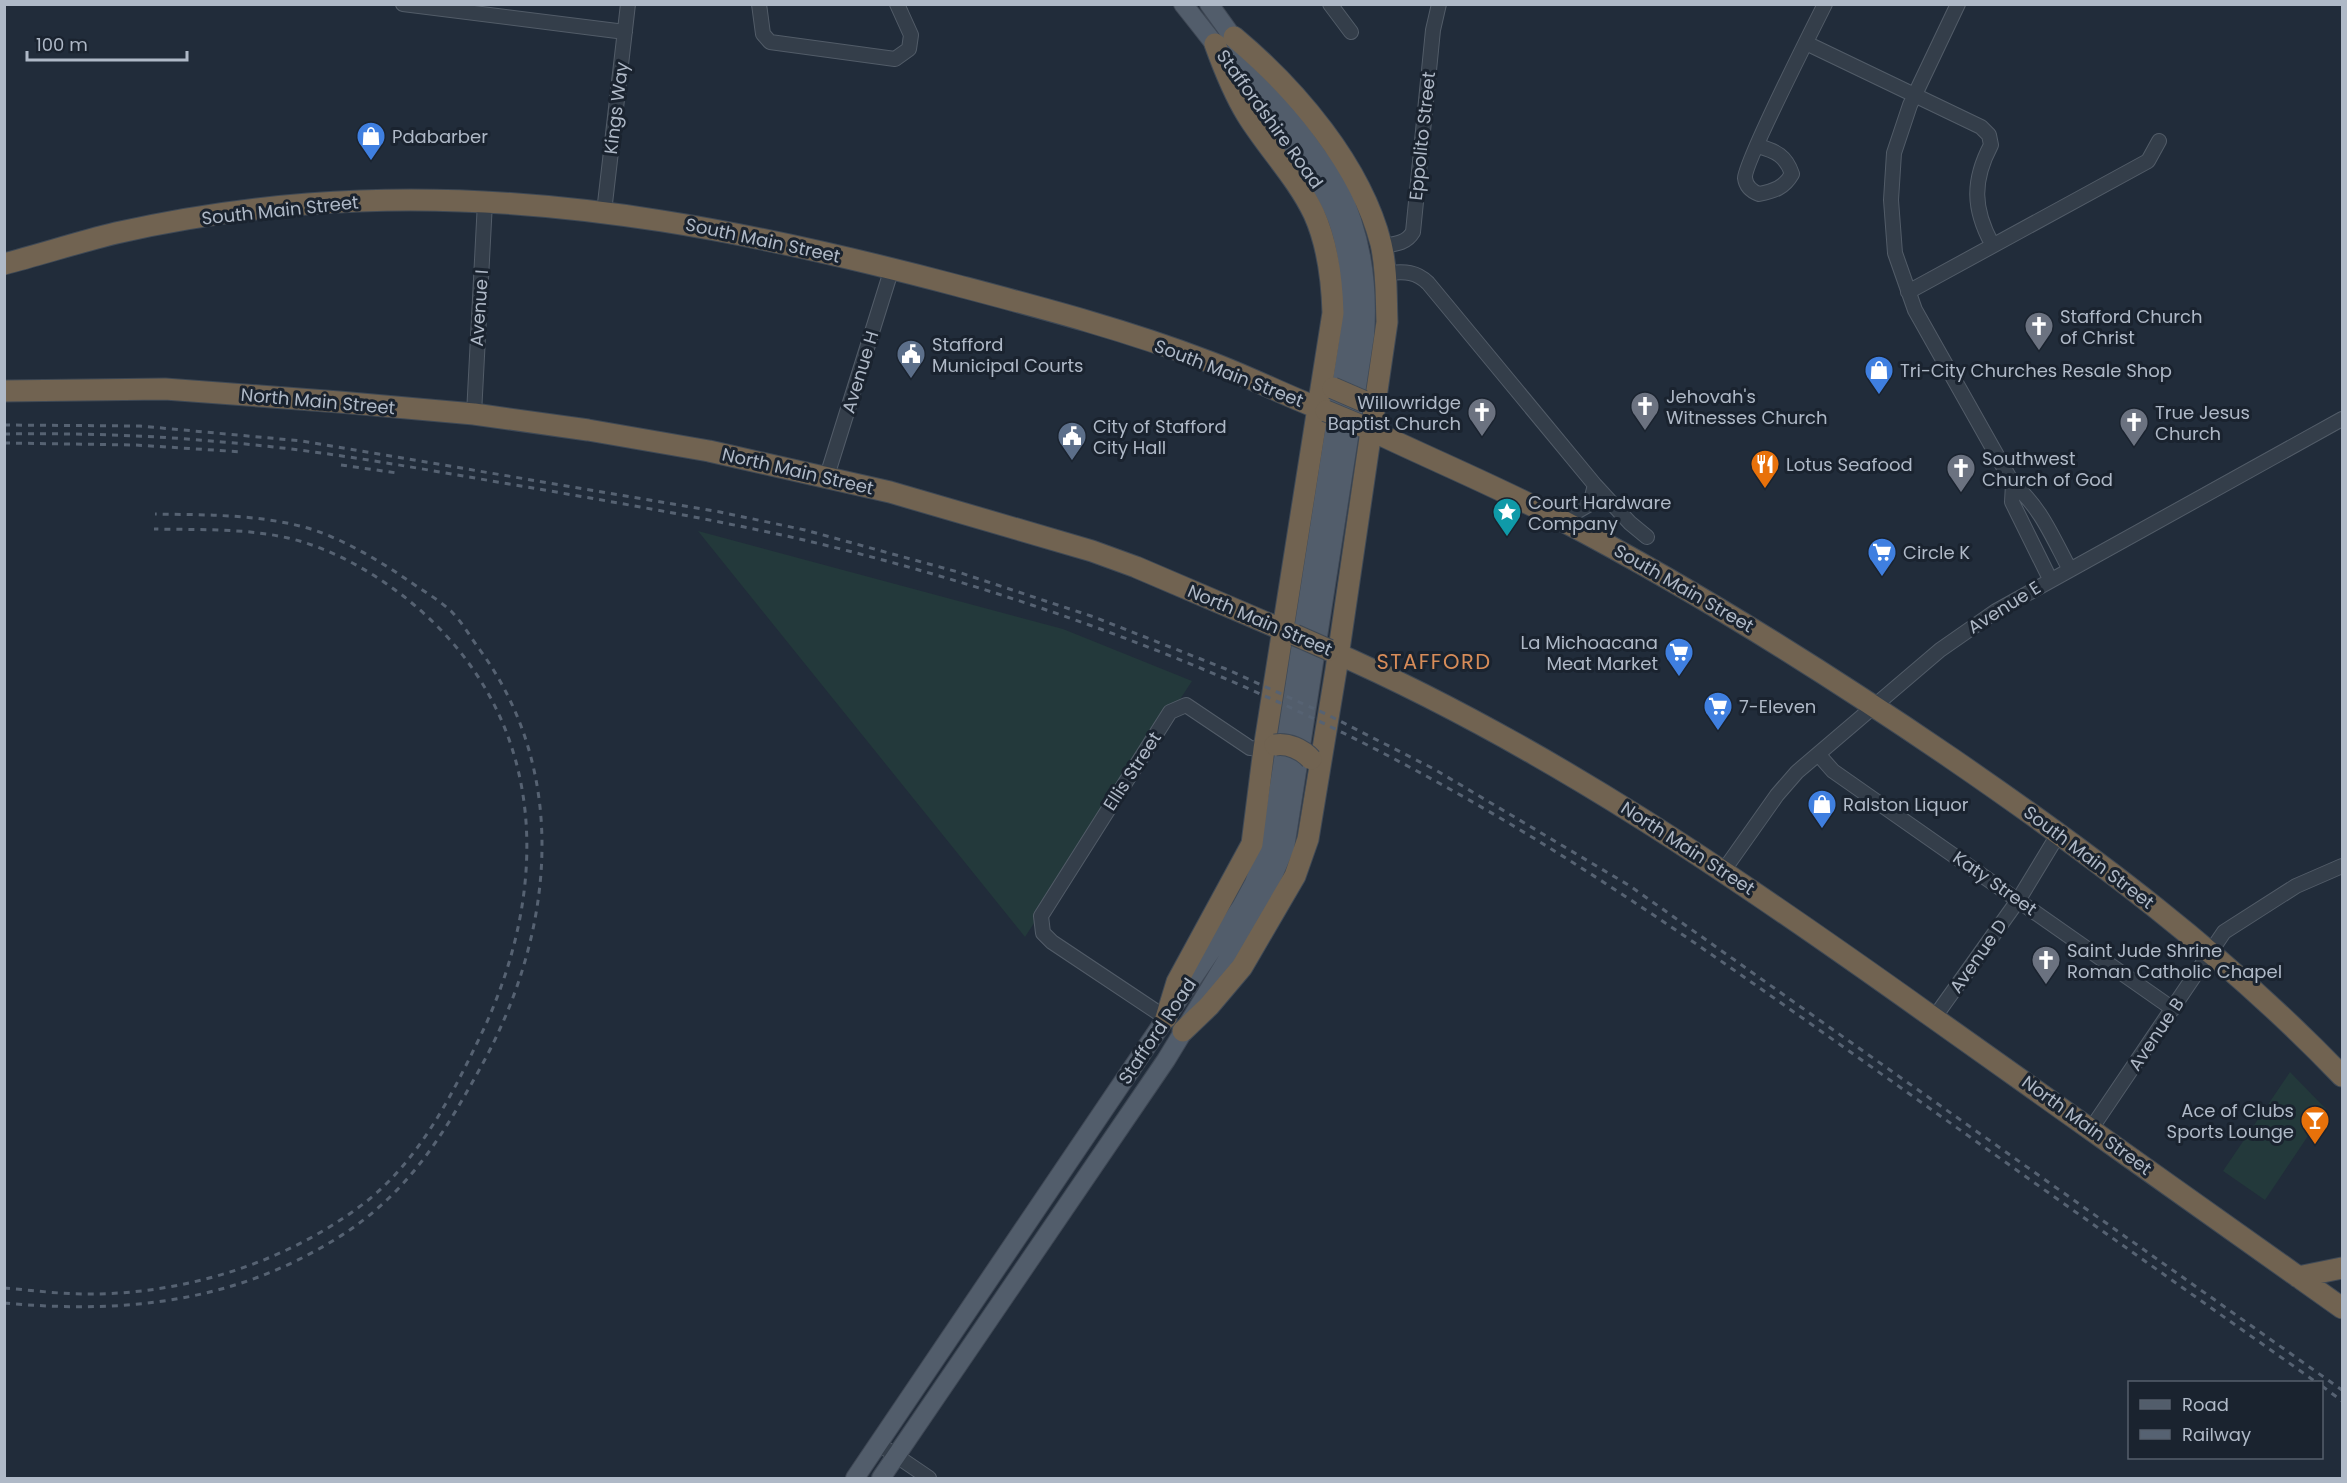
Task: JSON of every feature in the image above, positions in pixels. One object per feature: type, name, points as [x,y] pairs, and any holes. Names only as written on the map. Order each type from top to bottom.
[{"type":"highway","points":[[1183,1031],[1209,1006],[1242,967],[1285,896],[1308,839],[1315,764],[1334,652],[1370,398],[1386,322],[1386,273],[1381,246],[1373,219],[1341,155],[1268,65],[1225,40]]},
{"type":"highway","points":[[1166,1018],[1177,982],[1252,844],[1289,632],[1321,410],[1329,380],[1332,284],[1323,239],[1301,190],[1248,116],[1228,81],[1225,40]]},
{"type":"highway","name":"South Main Street","points":[[4,264],[117,233],[223,213],[359,201],[485,202],[604,212],[723,231],[892,268],[1101,325],[1207,360],[1469,474],[1562,520],[1748,623],[1875,706],[2060,833],[2211,951],[2343,1076]]},
{"type":"highway","points":[[1329,380],[1370,398]]},
{"type":"highway","name":"North Main Street","points":[[4,391],[165,389],[474,414],[622,435],[827,476],[933,503],[1092,551],[1143,569],[1334,652],[1467,716],[1548,760],[1724,870],[2343,1308]]},
{"type":"highway","points":[[1270,747],[1284,744],[1306,753],[1315,764]]},
{"type":"highway","points":[[2298,1277],[2343,1268]]},
{"type":"main road","name":"Staffordshire Road","points":[[1183,4],[1225,40]]},
{"type":"main road","name":"Staffordshire Road","points":[[1209,4],[1225,40],[1319,184],[1337,219],[1344,245],[1350,279],[1350,318],[1327,529]]},
{"type":"main road","name":"Stafford Road","points":[[855,1479],[1241,907],[1266,854],[1327,529]]},
{"type":"main road","name":"Stafford Road","points":[[881,1479],[1130,1114],[1261,904],[1285,848],[1327,529]]},
{"type":"street","points":[[403,4],[625,32]]},
{"type":"street","name":"Kings Way","points":[[604,212],[628,4]]},
{"type":"street","points":[[759,4],[763,33],[770,42],[895,58],[909,49],[911,35],[897,4]]},
{"type":"street","points":[[1330,4],[1351,32]]},
{"type":"street","name":"Eppolito Street","points":[[1381,246],[1401,243],[1409,239],[1413,232],[1433,30],[1439,4]]},
{"type":"street","points":[[1758,146],[1824,4]]},
{"type":"street","points":[[1958,4],[1914,96],[1894,153],[1891,200],[1895,253],[1915,310],[2013,484],[2027,495],[2038,510],[2069,568]]},
{"type":"street","points":[[1806,43],[1982,127],[1989,135],[1991,145],[1981,165],[1978,190],[1979,220],[1992,244]]},
{"type":"street","points":[[1908,291],[2148,161],[2159,141]]},
{"type":"street","name":"Avenue I","points":[[474,414],[485,202]]},
{"type":"street","name":"Avenue H","points":[[827,476],[892,268]]},
{"type":"street","points":[[1386,273],[1419,274],[1428,283],[1595,485],[1630,523],[1647,537]]},
{"type":"street","name":"Avenue E","points":[[1724,870],[1784,787],[1818,754],[1968,629],[2069,568],[2343,419]]},
{"type":"street","points":[[2013,484],[2012,502],[2050,579]]},
{"type":"street","points":[[1562,520],[1590,504],[1595,485]]},
{"type":"street","name":"Ellis Street","points":[[1166,1018],[1052,942],[1043,933],[1040,923],[1044,908],[1170,712],[1186,705],[1250,748],[1270,747]]},
{"type":"street","name":"Katy Street","points":[[1818,754],[1833,771],[2019,899],[2173,1009]]},
{"type":"street","name":"Avenue D","points":[[1934,1018],[2019,899],[2060,833]]},
{"type":"street","name":"Avenue B","points":[[2091,1129],[2224,932],[2296,886],[2343,866]]},
{"type":"street","points":[[879,1444],[929,1479]]},
{"type":"green space","points":[[698,531],[1063,629],[1192,681],[1025,937]]},
{"type":"green space","points":[[2290,1072],[2326,1109],[2265,1200],[2223,1171]]},
{"type":"railway","points":[[4,425],[140,426],[302,441],[720,512],[805,530],[958,572],[1094,617],[1226,669],[1328,715],[1434,769],[1630,886],[2342,1390]]},
{"type":"railway","points":[[4,434],[141,436],[299,450],[413,467],[700,518],[804,540],[968,584],[1049,611],[1208,671],[1362,742],[1493,814],[1602,881],[1761,989],[2315,1381]]},
{"type":"railway","points":[[4,443],[136,445],[243,452]]},
{"type":"railway","points":[[341,465],[397,473]]},
{"type":"railway","points":[[4,1303],[92,1307],[177,1299],[219,1290],[259,1277],[299,1259],[364,1220],[386,1201],[423,1160],[454,1114],[483,1063],[507,1013],[525,962],[537,909],[542,855],[539,802],[529,749],[509,698],[480,650],[451,611],[373,558],[350,545],[314,530],[255,518],[155,514]]},
{"type":"railway","points":[[4,1288],[55,1293],[122,1293],[197,1281],[234,1271],[270,1257],[337,1223],[385,1185],[402,1167],[431,1128],[477,1043],[502,984],[519,924],[526,865],[524,806],[512,749],[489,695],[454,645],[394,589],[366,570],[320,548],[288,538],[255,533],[154,529]]},
{"type":"railway","points":[[2323,1387],[2342,1401]]},
{"type":"place","name":"Pdabarber","points":[[371,162]]},
{"type":"place","name":"Stafford Church of Christ","points":[[2039,352]]},
{"type":"place","name":"Stafford Municipal Courts","points":[[911,380]]},
{"type":"place","name":"Tri-City Churches Resale Shop","points":[[1879,396]]},
{"type":"place","name":"Jehovah's Witnesses Church","points":[[1645,432]]},
{"type":"place","name":"Willowridge Baptist Church","points":[[1482,438]]},
{"type":"place","name":"True Jesus Church","points":[[2134,448]]},
{"type":"place","name":"City of Stafford City Hall","points":[[1072,462]]},
{"type":"place","name":"Lotus Seafood","points":[[1765,490]]},
{"type":"place","name":"Southwest Church of God","points":[[1961,494]]},
{"type":"place","name":"Court Hardware Company","points":[[1507,538]]},
{"type":"place","name":"Circle K","points":[[1882,578]]},
{"type":"place","name":"La Michoacana Meat Market","points":[[1679,678]]},
{"type":"place","name":"7-Eleven","points":[[1718,732]]},
{"type":"place","name":"Ralston Liquor","points":[[1822,830]]},
{"type":"place","name":"Saint Jude Shrine Roman Catholic Chapel","points":[[2046,986]]},
{"type":"place","name":"Ace of Clubs Sports Lounge","points":[[2315,1146]]},
{"type":"district","name":"STAFFORD","points":[[1434,661]]}]
